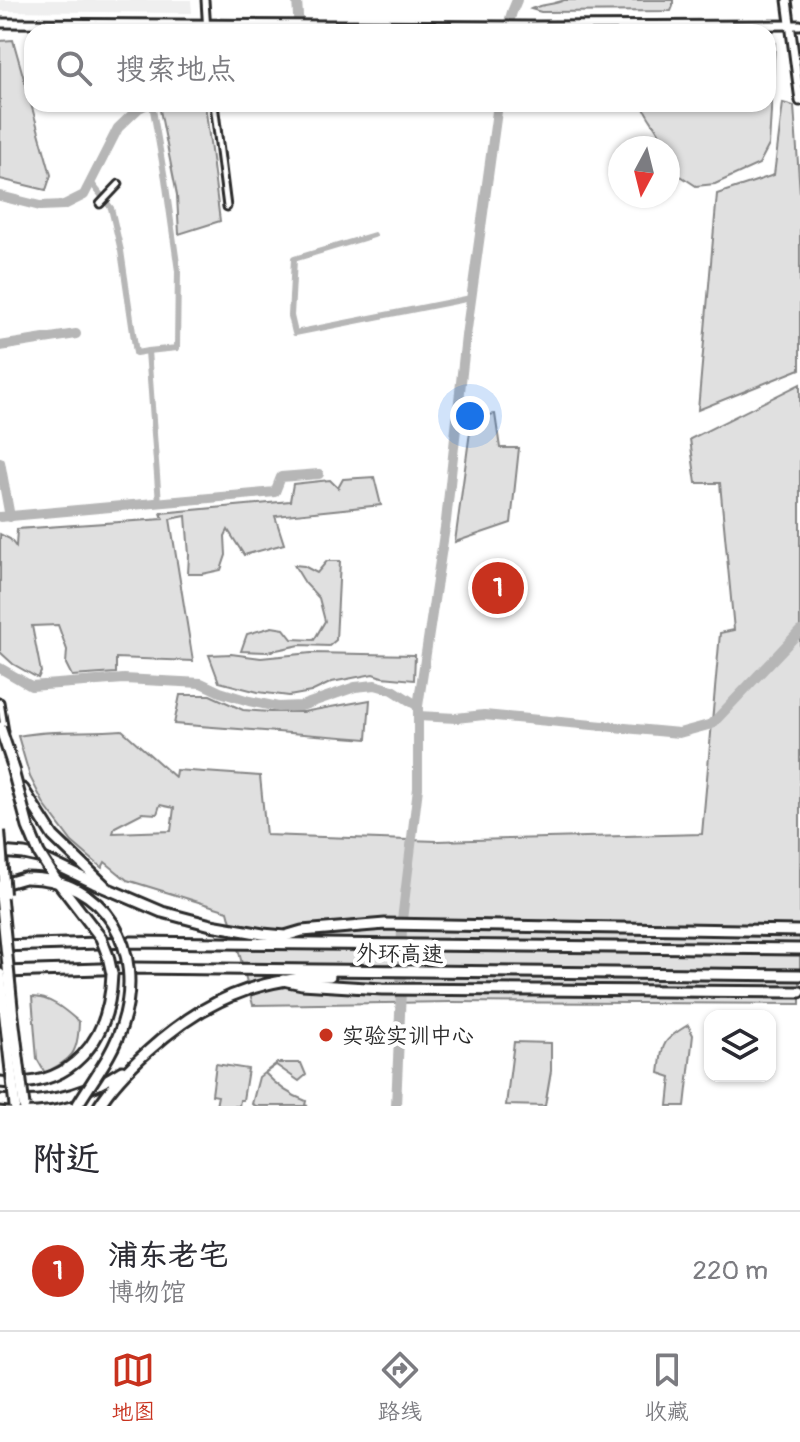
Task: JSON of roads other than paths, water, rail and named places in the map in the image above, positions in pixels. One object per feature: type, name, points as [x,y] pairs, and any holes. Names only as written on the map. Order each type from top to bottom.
[{"type":"highway","points":[[0,727],[28,827],[39,853],[101,938],[112,974],[111,993],[100,1033],[72,1065],[33,1082],[0,1082]]},
{"type":"highway","points":[[12,767],[53,836],[107,888]]},
{"type":"highway","points":[[0,852],[42,858],[142,904],[185,919],[285,936],[301,944]]},
{"type":"highway","points":[[26,1106],[0,886],[24,878],[57,881],[91,898],[112,921],[121,937],[126,956],[129,995],[122,1027],[108,1058],[77,1106]]},
{"type":"highway","points":[[285,936],[302,931],[385,924],[800,931]]},
{"type":"highway","name":"外环高速","points":[[0,946],[133,942],[800,949]]},
{"type":"highway","name":"外环高速","points":[[0,973],[133,968],[800,975]]},
{"type":"highway","points":[[0,1100],[31,1102],[82,1093],[135,1062],[205,1007],[238,992],[283,980],[330,976],[342,970]]},
{"type":"highway","points":[[0,973],[14,1106]]},
{"type":"highway","points":[[283,980],[382,989],[800,992]]},
{"type":"highway","points":[[99,1106],[135,1062]]},
{"type":"main road","points":[[787,0],[800,101]]},
{"type":"main road","points":[[0,23],[41,24]]},
{"type":"main road","points":[[776,25],[800,25]]},
{"type":"main road","points":[[0,831],[26,1106]]},
{"type":"main road","points":[[0,1005],[14,1106]]},
{"type":"street","points":[[205,0],[207,24]]},
{"type":"street","points":[[215,112],[227,207]]},
{"type":"street","points":[[100,204],[119,184]]},
{"type":"street","points":[[0,702],[6,735],[0,737]]},
{"type":"waterway","points":[[297,0],[298,24]]},
{"type":"waterway","points":[[508,24],[517,0]]},
{"type":"waterway","points":[[0,196],[40,206],[64,205],[84,195],[118,128],[135,112]]},
{"type":"waterway","points":[[153,112],[178,271],[177,348],[148,351],[159,503]]},
{"type":"waterway","points":[[396,1106],[402,920],[418,788],[418,706],[446,521],[466,336],[497,112]]},
{"type":"waterway","points":[[90,181],[111,208],[121,251],[136,353],[148,351]]},
{"type":"waterway","points":[[374,235],[294,259],[291,316],[295,333],[471,298]]},
{"type":"waterway","points":[[0,346],[76,334]]},
{"type":"waterway","points":[[0,462],[10,517]]},
{"type":"waterway","points":[[0,517],[275,492],[281,477],[319,474]]},
{"type":"waterway","points":[[418,716],[456,718],[484,715],[679,733],[712,724],[800,631]]},
{"type":"waterway","points":[[0,668],[31,686],[124,679],[201,683],[220,692],[278,707],[301,706],[355,687],[375,685],[393,690],[418,706]]},
{"type":"place","name":"浦东老宅","points":[[498,588]]},
{"type":"place","name":"实验实训中心","points":[[326,1035]]}]
